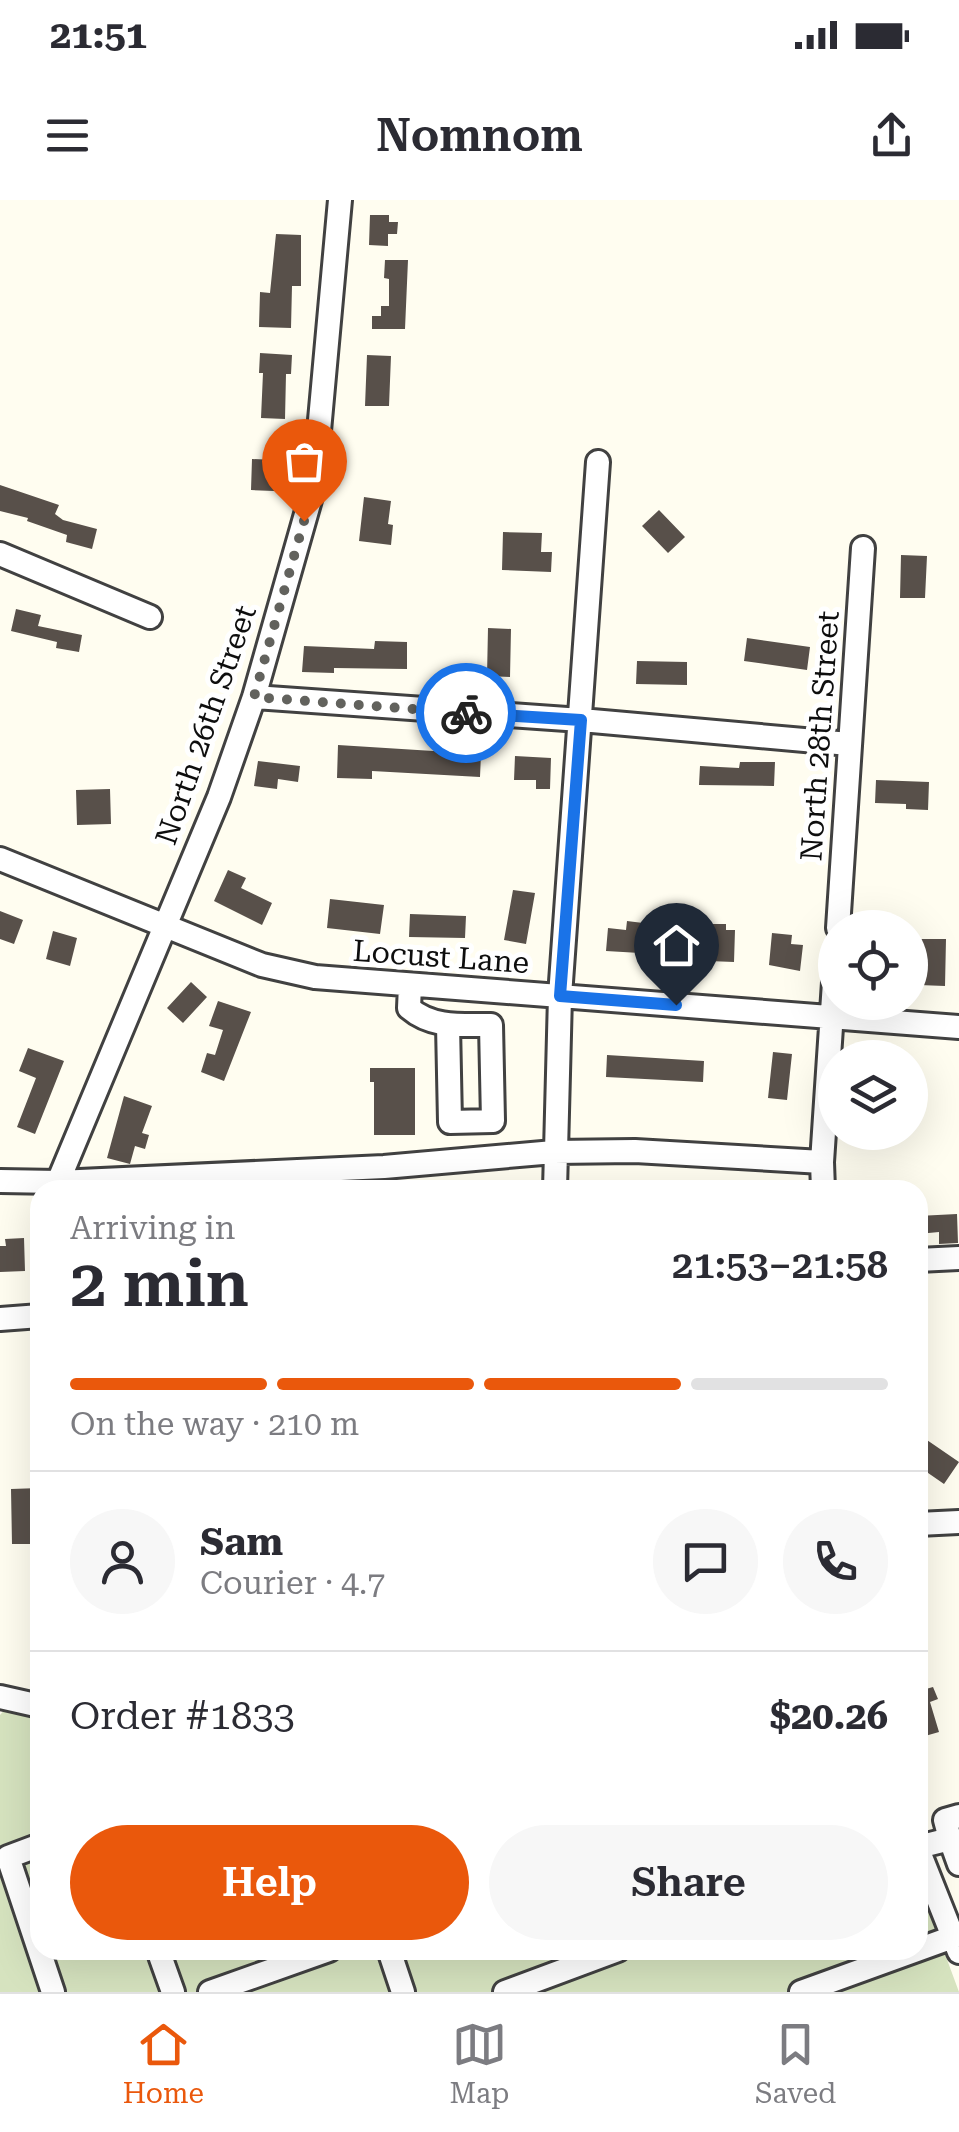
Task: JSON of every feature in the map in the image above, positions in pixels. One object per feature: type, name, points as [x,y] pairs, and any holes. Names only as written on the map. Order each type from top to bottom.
[{"type":"street","name":"North 26th Street","points":[[60,1180],[219,797],[254,697],[314,486],[340,200]]},
{"type":"street","points":[[554,1180],[560,996],[598,462]]},
{"type":"street","name":"North 28th Street","points":[[839,910],[862,548]]},
{"type":"street","points":[[0,554],[150,617]]},
{"type":"street","points":[[254,697],[849,744]]},
{"type":"street","name":"Locust Lane","points":[[0,859],[262,966],[315,977],[818,1017]]},
{"type":"street","points":[[410,985],[410,1008],[418,1016],[448,1024]]},
{"type":"street","points":[[823,1180],[832,1020]]},
{"type":"street","name":"Locust Lane","points":[[860,1020],[959,1027]]},
{"type":"street","points":[[161,1180],[554,1152],[636,1151],[822,1162]]},
{"type":"street","points":[[0,1181],[30,1184]]},
{"type":"street","points":[[928,1260],[959,1260]]},
{"type":"street","points":[[0,1319],[30,1317]]},
{"type":"street","points":[[928,1524],[959,1522]]},
{"type":"street","points":[[0,1697],[30,1704]]},
{"type":"street","points":[[959,1816],[945,1820],[959,1864]]},
{"type":"street","points":[[928,1845],[950,1839]]},
{"type":"street","points":[[30,1849],[8,1857],[30,1922]]},
{"type":"street","points":[[928,1874],[956,1945],[928,1953]]},
{"type":"street","points":[[43,1960],[53,1992]]},
{"type":"street","points":[[161,1960],[172,1992]]},
{"type":"street","points":[[210,1992],[301,1960]]},
{"type":"street","points":[[392,1960],[402,1992]]},
{"type":"street","points":[[506,1992],[591,1960]]},
{"type":"street","points":[[801,1992],[907,1960]]},
{"type":"green space","points":[[7,1707],[30,1709],[30,1960],[928,1960],[928,1908],[959,1992],[0,1992],[0,1715]]},
{"type":"building","points":[[370,215],[389,215],[389,222],[398,222],[397,234],[388,234],[388,246],[369,245]]},
{"type":"building","points":[[276,234],[301,235],[301,286],[292,286],[291,328],[259,327],[260,292],[270,293]]},
{"type":"building","points":[[385,260],[408,260],[405,329],[372,329],[372,316],[381,316],[381,306],[389,306]]},
{"type":"building","points":[[260,353],[292,355],[291,374],[286,374],[285,419],[261,418]]},
{"type":"building","points":[[367,355],[391,356],[389,406],[365,406]]},
{"type":"building","points":[[252,459],[275,460],[274,491],[251,490]]},
{"type":"building","points":[[0,485],[59,505],[55,514],[63,520],[97,529],[92,549],[66,542],[67,535],[27,521],[28,518],[0,511]]},
{"type":"building","points":[[364,497],[391,501],[391,545],[359,541]]},
{"type":"building","points":[[659,510],[685,537],[668,553],[642,526]]},
{"type":"building","points":[[503,532],[542,533],[541,552],[552,552],[551,572],[502,570]]},
{"type":"building","points":[[901,555],[927,556],[925,598],[900,598]]},
{"type":"building","points":[[16,609],[41,615],[38,626],[82,635],[79,652],[56,648],[57,642],[11,631]]},
{"type":"building","points":[[488,628],[511,629],[510,677],[487,676]]},
{"type":"building","points":[[747,638],[810,647],[807,670],[744,661]]},
{"type":"building","points":[[375,641],[407,642],[407,669],[334,668],[334,673],[302,672],[304,646],[374,649]]},
{"type":"building","points":[[637,661],[687,662],[687,685],[636,684]]},
{"type":"building","points":[[338,745],[481,754],[480,777],[372,771],[372,779],[337,778]]},
{"type":"building","points":[[515,756],[551,758],[550,789],[536,789],[536,780],[514,780]]},
{"type":"building","points":[[258,761],[300,766],[298,782],[278,779],[277,789],[254,786]]},
{"type":"building","points":[[740,762],[775,762],[774,786],[699,785],[700,766],[739,768]]},
{"type":"building","points":[[876,780],[929,782],[928,810],[906,809],[906,804],[875,803]]},
{"type":"building","points":[[110,789],[111,824],[77,825],[76,790]]},
{"type":"building","points":[[228,870],[246,878],[241,888],[272,903],[262,925],[214,901]]},
{"type":"building","points":[[513,890],[535,893],[526,944],[504,940]]},
{"type":"building","points":[[330,899],[384,905],[380,934],[327,928]]},
{"type":"building","points":[[0,911],[23,920],[14,944],[0,939]]},
{"type":"building","points":[[410,914],[466,916],[465,938],[409,937]]},
{"type":"building","points":[[627,921],[643,923],[642,931],[659,933],[657,954],[606,951],[608,928],[626,930]]},
{"type":"building","points":[[710,924],[726,924],[726,930],[735,930],[734,962],[709,961]]},
{"type":"building","points":[[53,931],[77,938],[70,966],[46,959]]},
{"type":"building","points":[[772,933],[792,935],[791,944],[803,945],[800,971],[769,965]]},
{"type":"building","points":[[928,939],[946,939],[945,986],[928,985]]},
{"type":"building","points":[[191,982],[207,997],[183,1023],[167,1008]]},
{"type":"building","points":[[218,1001],[251,1012],[224,1081],[201,1072],[207,1053],[215,1055],[223,1030],[209,1026]]},
{"type":"building","points":[[28,1048],[64,1061],[35,1134],[17,1127],[36,1078],[19,1071]]},
{"type":"building","points":[[773,1052],[792,1054],[787,1100],[768,1098]]},
{"type":"building","points":[[607,1055],[704,1061],[703,1082],[606,1077]]},
{"type":"building","points":[[370,1068],[415,1068],[415,1135],[374,1135],[374,1082],[370,1082]]},
{"type":"building","points":[[124,1096],[152,1106],[142,1133],[149,1135],[145,1149],[135,1146],[130,1164],[107,1158]]},
{"type":"building","points":[[957,1214],[958,1243],[939,1244],[939,1232],[928,1233],[928,1215]]},
{"type":"building","points":[[24,1238],[25,1271],[0,1272],[0,1246],[6,1246],[5,1239]]},
{"type":"building","points":[[928,1441],[959,1462],[944,1484],[928,1473]]},
{"type":"building","points":[[30,1488],[30,1544],[12,1544],[11,1489]]},
{"type":"building","points":[[933,1687],[938,1699],[930,1702],[939,1732],[928,1735],[928,1688]]},
{"type":"way so far","points":[[304,521],[254,697],[466,713]]},
{"type":"route","points":[[466,713],[581,720],[560,996],[676,1005]]}]
